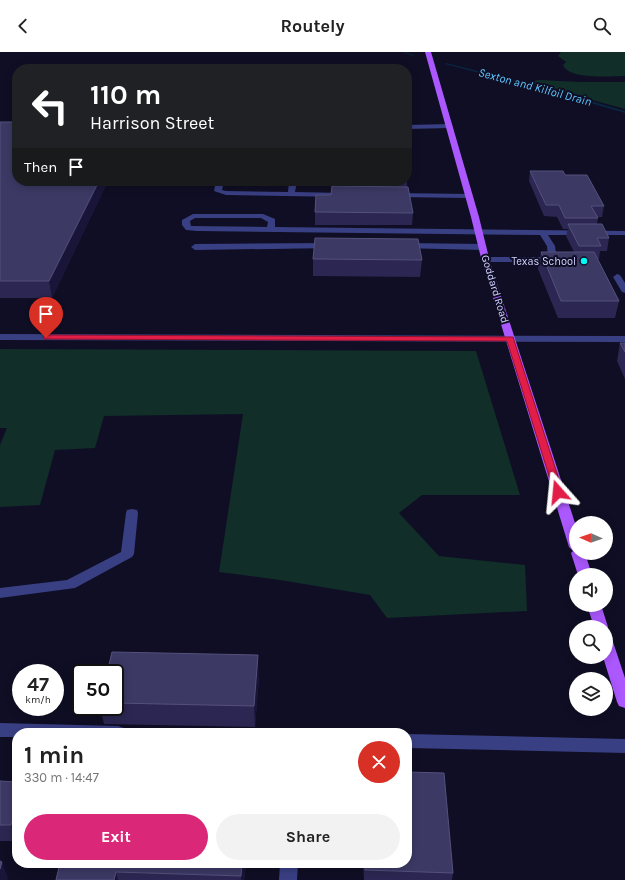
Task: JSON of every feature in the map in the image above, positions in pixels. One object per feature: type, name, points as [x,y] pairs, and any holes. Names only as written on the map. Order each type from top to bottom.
[{"type":"main road","name":"Goddard Road","points":[[428,52],[450,126],[486,259],[569,525]]},
{"type":"main road","points":[[613,664],[625,702]]},
{"type":"street","points":[[412,127],[450,126]]},
{"type":"street","points":[[219,186],[218,191],[226,193],[352,195]]},
{"type":"street","points":[[291,194],[292,186]]},
{"type":"street","points":[[383,195],[469,196]]},
{"type":"street","points":[[271,230],[272,221],[263,216],[193,216],[186,220],[186,225],[189,228],[197,229],[271,230],[479,231],[625,233]]},
{"type":"street","points":[[486,259],[553,260],[551,246],[542,232]]},
{"type":"street","points":[[195,247],[335,246]]},
{"type":"street","points":[[397,246],[483,247]]},
{"type":"street","points":[[618,277],[625,290]]},
{"type":"street","points":[[0,338],[625,339]]},
{"type":"street","points":[[0,593],[70,585],[127,554],[132,513]]},
{"type":"street","points":[[0,730],[12,730]]},
{"type":"street","points":[[412,741],[625,746]]},
{"type":"street","points":[[288,880],[289,868]]},
{"type":"green space","points":[[561,52],[625,52],[625,76],[591,76],[573,73],[567,70],[563,65],[566,62],[558,56]]},
{"type":"green space","points":[[531,81],[625,82],[625,109],[530,83]]},
{"type":"green space","points":[[0,349],[476,351],[520,495],[422,495],[399,513],[439,556],[525,565],[527,611],[387,618],[370,595],[280,580],[219,572],[243,414],[104,416],[95,448],[55,450],[40,505],[0,507],[0,445],[7,428],[0,428]]},
{"type":"building","points":[[0,122],[12,122],[12,186],[96,186],[49,281],[0,281]]},
{"type":"building","points":[[530,171],[563,171],[565,175],[587,175],[604,206],[591,206],[598,218],[565,218],[559,205],[546,205]]},
{"type":"building","points":[[332,186],[408,187],[413,213],[315,212],[316,195],[331,195]]},
{"type":"building","points":[[568,224],[602,224],[609,238],[597,238],[601,246],[579,246]]},
{"type":"building","points":[[315,238],[418,239],[422,260],[313,259]]},
{"type":"building","points":[[541,252],[594,252],[619,301],[561,301]]},
{"type":"building","points":[[620,343],[625,343],[625,352]]},
{"type":"building","points":[[112,652],[258,655],[254,706],[124,703],[124,664],[109,664]]},
{"type":"building","points":[[412,772],[444,773],[453,873],[365,870],[365,868],[412,868]]},
{"type":"building","points":[[0,781],[12,782],[12,822],[11,825],[0,825]]},
{"type":"building","points":[[59,868],[242,868],[241,876],[116,872],[114,880],[56,880]]},
{"type":"waterway","name":"Sexton and Kilfoil Drain","points":[[404,52],[414,56]]},
{"type":"waterway","name":"Sexton and Kilfoil Drain","points":[[446,64],[549,90],[625,112]]},
{"type":"place","name":"Texas School","points":[[584,261]]},
{"type":"route","points":[[46,338],[510,339],[558,492]]}]
